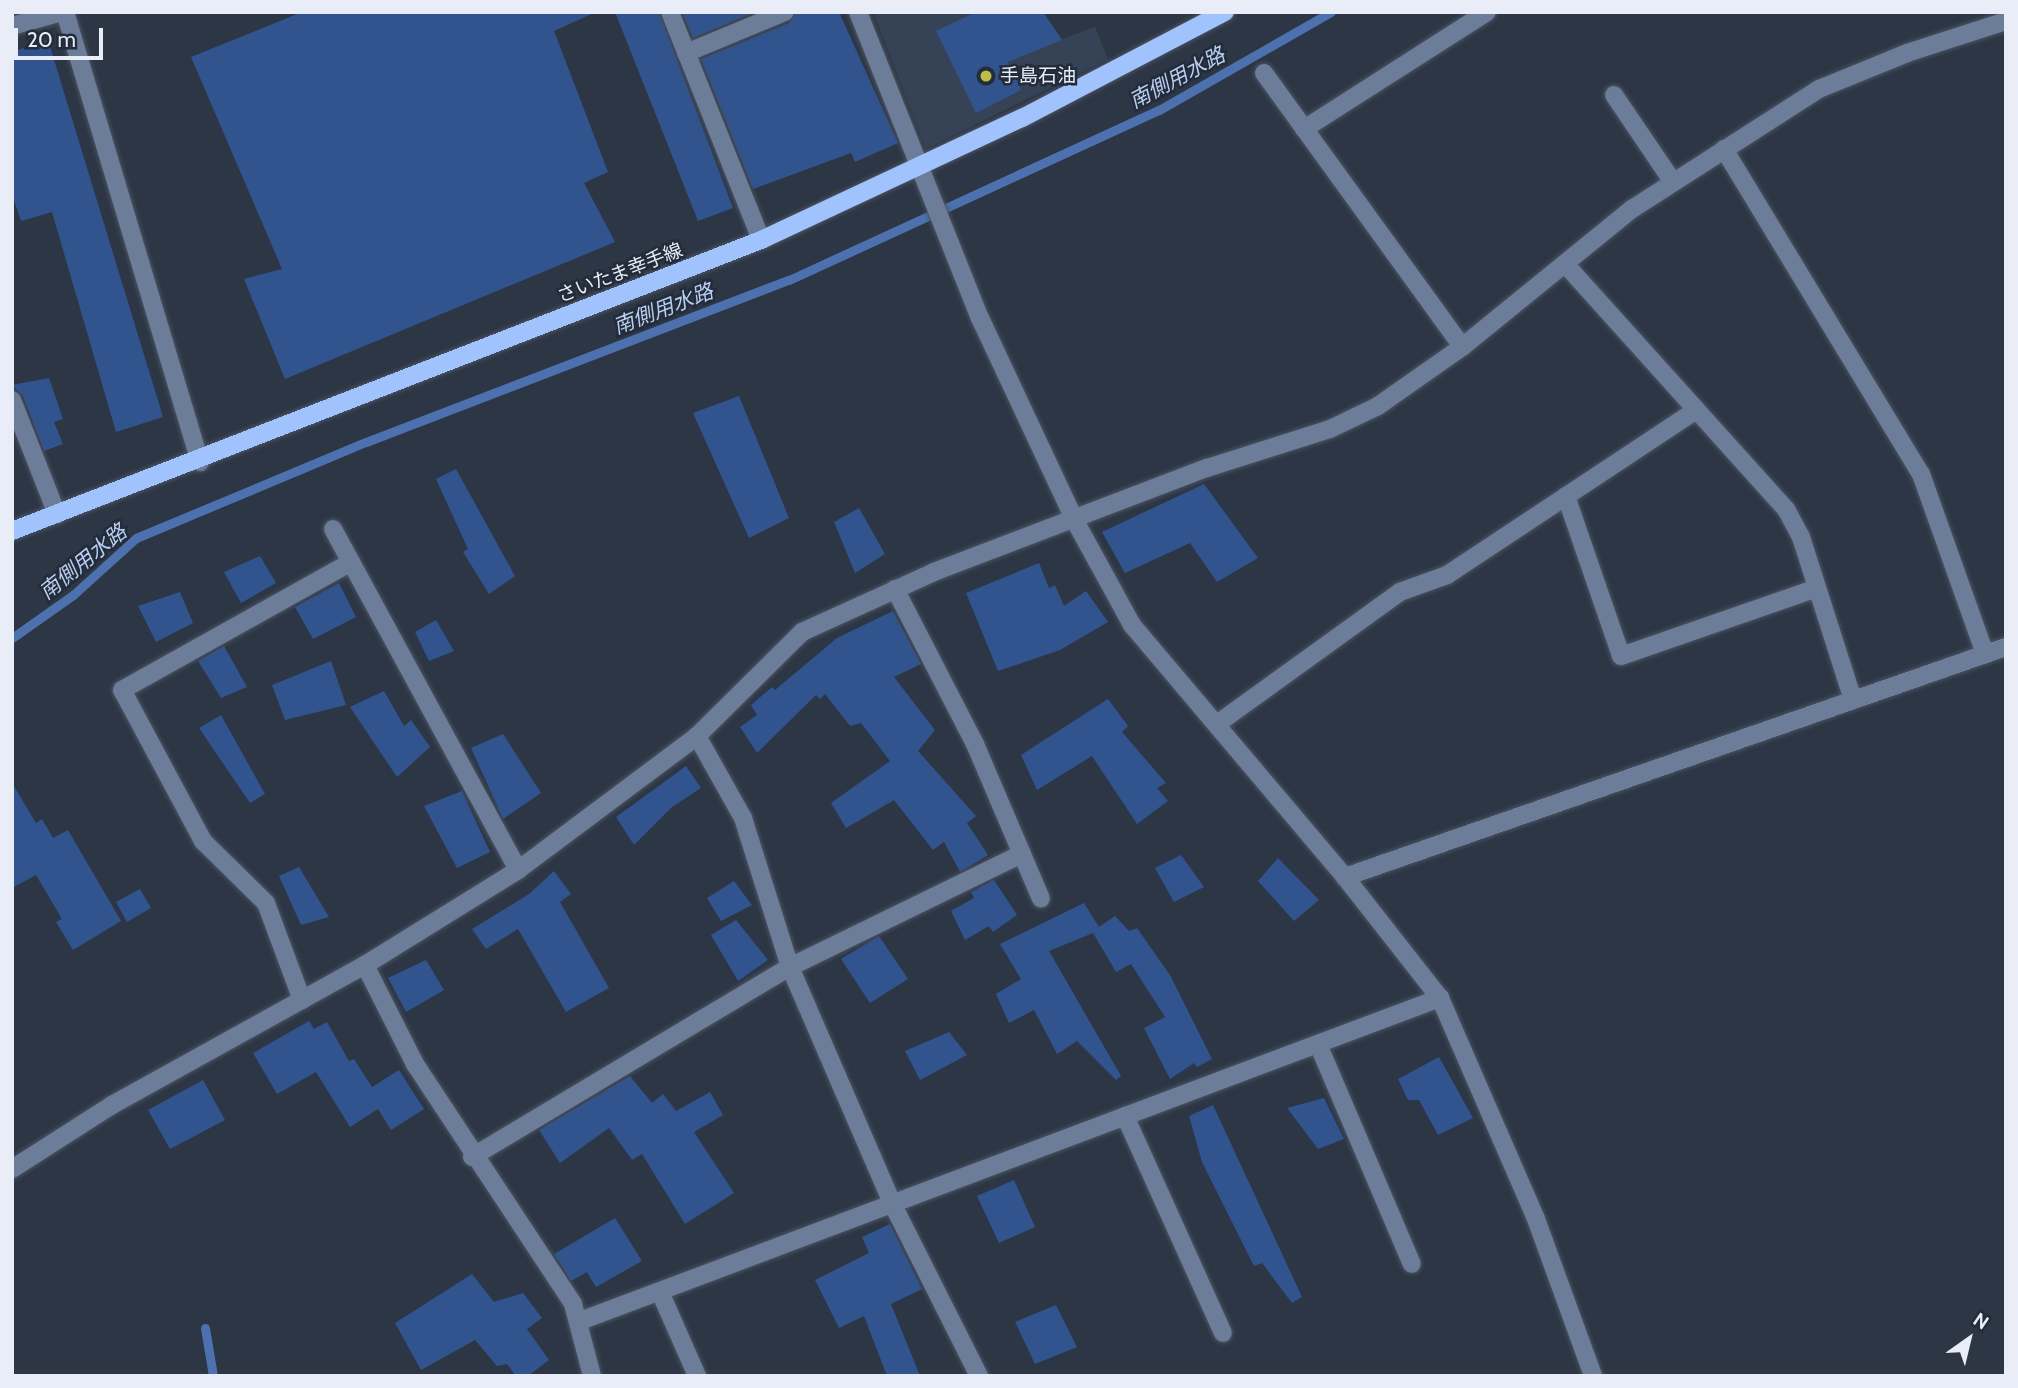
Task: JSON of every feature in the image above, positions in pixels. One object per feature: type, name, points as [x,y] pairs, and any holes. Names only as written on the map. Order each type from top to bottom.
[{"type":"main road","name":"さいたま幸手線","points":[[12,531],[200,461],[761,240],[918,168],[1225,12]]},
{"type":"street","points":[[12,26],[64,12],[200,461]]},
{"type":"street","points":[[670,12],[761,240]]},
{"type":"street","points":[[686,53],[785,12]]},
{"type":"street","points":[[858,12],[980,318],[1074,519],[1132,625],[1345,877],[1440,998],[1536,1219],[1594,1376]]},
{"type":"street","points":[[1304,129],[1487,12]]},
{"type":"street","points":[[12,1170],[112,1105],[365,965],[518,870],[696,736],[802,632],[895,589],[1207,468],[1330,429],[1378,406],[1462,347],[1632,209],[1819,89],[1907,53],[2006,21]]},
{"type":"street","points":[[1264,73],[1462,347]]},
{"type":"street","points":[[1614,95],[1673,182]]},
{"type":"street","points":[[1724,149],[1921,474],[1985,654]]},
{"type":"street","points":[[1566,265],[1786,509],[1801,537],[1853,700]]},
{"type":"street","points":[[12,400],[57,514]]},
{"type":"street","points":[[1217,724],[1400,592],[1447,575],[1696,410]]},
{"type":"street","points":[[1566,496],[1620,656],[1817,588]]},
{"type":"street","points":[[333,529],[518,870]]},
{"type":"street","points":[[302,1000],[265,903],[203,841],[122,690],[351,562]]},
{"type":"street","points":[[895,589],[975,744],[1041,899]]},
{"type":"street","points":[[1345,877],[2006,647]]},
{"type":"street","points":[[696,736],[743,818],[790,967],[892,1203],[979,1376]]},
{"type":"street","points":[[472,1157],[790,967],[1022,854]]},
{"type":"street","points":[[365,965],[415,1064],[472,1157],[580,1321],[592,1376]]},
{"type":"street","points":[[580,1321],[1440,998]]},
{"type":"street","points":[[1318,1044],[1412,1264]]},
{"type":"street","points":[[1125,1116],[1223,1333]]},
{"type":"street","points":[[660,1292],[697,1376]]},
{"type":"shaded area","points":[[873,12],[1043,12],[1062,39],[1095,27],[1108,59],[926,149]]},
{"type":"building","points":[[302,12],[596,12],[554,31],[608,172],[584,183],[615,242],[285,379],[244,279],[282,269],[191,57]]},
{"type":"building","points":[[615,12],[659,12],[733,208],[698,221]]},
{"type":"building","points":[[682,12],[755,12],[693,38]]},
{"type":"building","points":[[796,12],[839,12],[898,143],[855,162],[851,153],[753,189],[701,59],[789,23]]},
{"type":"building","name":"手島石油","points":[[976,12],[1043,12],[1062,40],[1008,62],[1021,90],[976,113],[936,31]]},
{"type":"building","points":[[48,40],[163,417],[116,432],[52,212],[21,221],[12,194],[12,52]]},
{"type":"building","points":[[49,378],[63,419],[54,422],[63,444],[44,451],[23,396],[12,385]]},
{"type":"building","points":[[739,396],[789,518],[749,538],[693,413]]},
{"type":"building","points":[[456,469],[515,576],[489,594],[463,552],[468,549],[436,479]]},
{"type":"building","points":[[1204,484],[1258,558],[1217,582],[1190,543],[1125,573],[1102,532]]},
{"type":"building","points":[[859,508],[885,554],[855,573],[834,522]]},
{"type":"building","points":[[260,556],[276,583],[241,603],[224,572]]},
{"type":"building","points":[[1039,563],[1049,588],[1055,585],[1064,606],[1086,591],[1108,622],[1060,650],[998,671],[966,593]]},
{"type":"building","points":[[339,583],[356,617],[313,639],[295,607]]},
{"type":"building","points":[[180,592],[193,623],[156,642],[138,606]]},
{"type":"building","points":[[893,611],[921,664],[894,677],[935,730],[918,751],[976,816],[967,823],[988,855],[960,872],[944,842],[933,850],[894,800],[846,828],[831,803],[890,761],[861,723],[850,726],[825,694],[820,699],[816,695],[757,753],[740,727],[757,715],[751,705],[772,687],[775,690],[837,638]]},
{"type":"building","points":[[436,620],[454,651],[429,661],[415,632]]},
{"type":"building","points":[[224,646],[247,687],[221,698],[198,661]]},
{"type":"building","points":[[331,661],[346,705],[285,720],[272,685]]},
{"type":"building","points":[[384,691],[404,726],[411,720],[430,747],[397,777],[350,707]]},
{"type":"building","points":[[1108,699],[1128,726],[1122,732],[1166,783],[1157,788],[1168,801],[1137,824],[1092,756],[1037,790],[1021,755]]},
{"type":"building","points":[[221,715],[265,794],[250,803],[199,728]]},
{"type":"building","points":[[503,734],[541,793],[503,819],[471,748]]},
{"type":"building","points":[[686,766],[701,788],[672,807],[634,845],[616,817]]},
{"type":"building","points":[[12,783],[36,823],[42,819],[53,838],[68,830],[121,921],[73,950],[56,922],[62,919],[36,875],[12,888]]},
{"type":"building","points":[[462,791],[490,852],[457,868],[424,806]]},
{"type":"building","points":[[1181,855],[1204,887],[1174,902],[1155,868]]},
{"type":"building","points":[[1278,858],[1319,900],[1294,921],[1258,881]]},
{"type":"building","points":[[299,867],[329,917],[301,925],[279,876]]},
{"type":"building","points":[[554,871],[571,894],[560,902],[609,988],[566,1012],[518,929],[486,949],[472,929],[529,894]]},
{"type":"building","points":[[994,880],[1017,915],[993,932],[989,926],[965,940],[951,911],[974,898],[971,892]]},
{"type":"building","points":[[734,881],[752,905],[721,921],[707,898]]},
{"type":"building","points":[[140,889],[151,908],[127,922],[116,902]]},
{"type":"building","points":[[1084,903],[1099,927],[1115,916],[1129,931],[1137,928],[1170,975],[1212,1059],[1197,1067],[1194,1063],[1170,1079],[1144,1028],[1165,1017],[1131,964],[1116,972],[1093,933],[1049,951],[1121,1076],[1116,1080],[1077,1041],[1057,1054],[1034,1010],[1009,1023],[996,994],[1021,979],[1000,944]]},
{"type":"building","points":[[736,920],[768,960],[738,981],[711,935]]},
{"type":"building","points":[[879,936],[908,979],[870,1003],[841,959]]},
{"type":"building","points":[[426,960],[444,990],[406,1012],[388,978]]},
{"type":"building","points":[[309,1021],[314,1029],[327,1022],[349,1061],[354,1059],[372,1087],[399,1070],[424,1109],[391,1130],[378,1109],[350,1127],[316,1072],[277,1094],[253,1053]]},
{"type":"building","points":[[949,1032],[967,1055],[920,1080],[905,1051]]},
{"type":"building","points":[[1439,1057],[1473,1118],[1438,1135],[1419,1100],[1408,1100],[1398,1079]]},
{"type":"building","points":[[630,1076],[652,1103],[663,1094],[676,1111],[710,1092],[723,1115],[694,1132],[734,1193],[685,1224],[642,1154],[632,1160],[609,1128],[560,1163],[539,1130]]},
{"type":"building","points":[[203,1080],[225,1120],[170,1149],[148,1110]]},
{"type":"building","points":[[1324,1098],[1344,1139],[1318,1149],[1287,1108]]},
{"type":"building","points":[[1213,1105],[1302,1297],[1292,1303],[1262,1263],[1254,1266],[1202,1162],[1189,1116]]},
{"type":"building","points":[[1014,1180],[1035,1227],[999,1243],[977,1196]]},
{"type":"building","points":[[615,1218],[642,1261],[596,1287],[587,1272],[571,1281],[554,1254]]},
{"type":"building","points":[[890,1224],[922,1289],[891,1304],[920,1376],[887,1376],[864,1316],[839,1328],[815,1280],[869,1253],[862,1237]]},
{"type":"building","points":[[472,1274],[494,1302],[523,1293],[542,1318],[527,1329],[549,1360],[528,1376],[516,1376],[507,1364],[497,1366],[475,1340],[421,1370],[395,1323]]},
{"type":"building","points":[[1056,1305],[1077,1347],[1035,1364],[1015,1322]]},
{"type":"waterway","name":"南側用水路","points":[[12,638],[73,595],[136,538],[366,442],[789,280],[1159,110],[1331,12]]},
{"type":"waterway","points":[[205,1328],[213,1376]]},
{"type":"place","name":"手島石油","points":[[986,76]]}]
